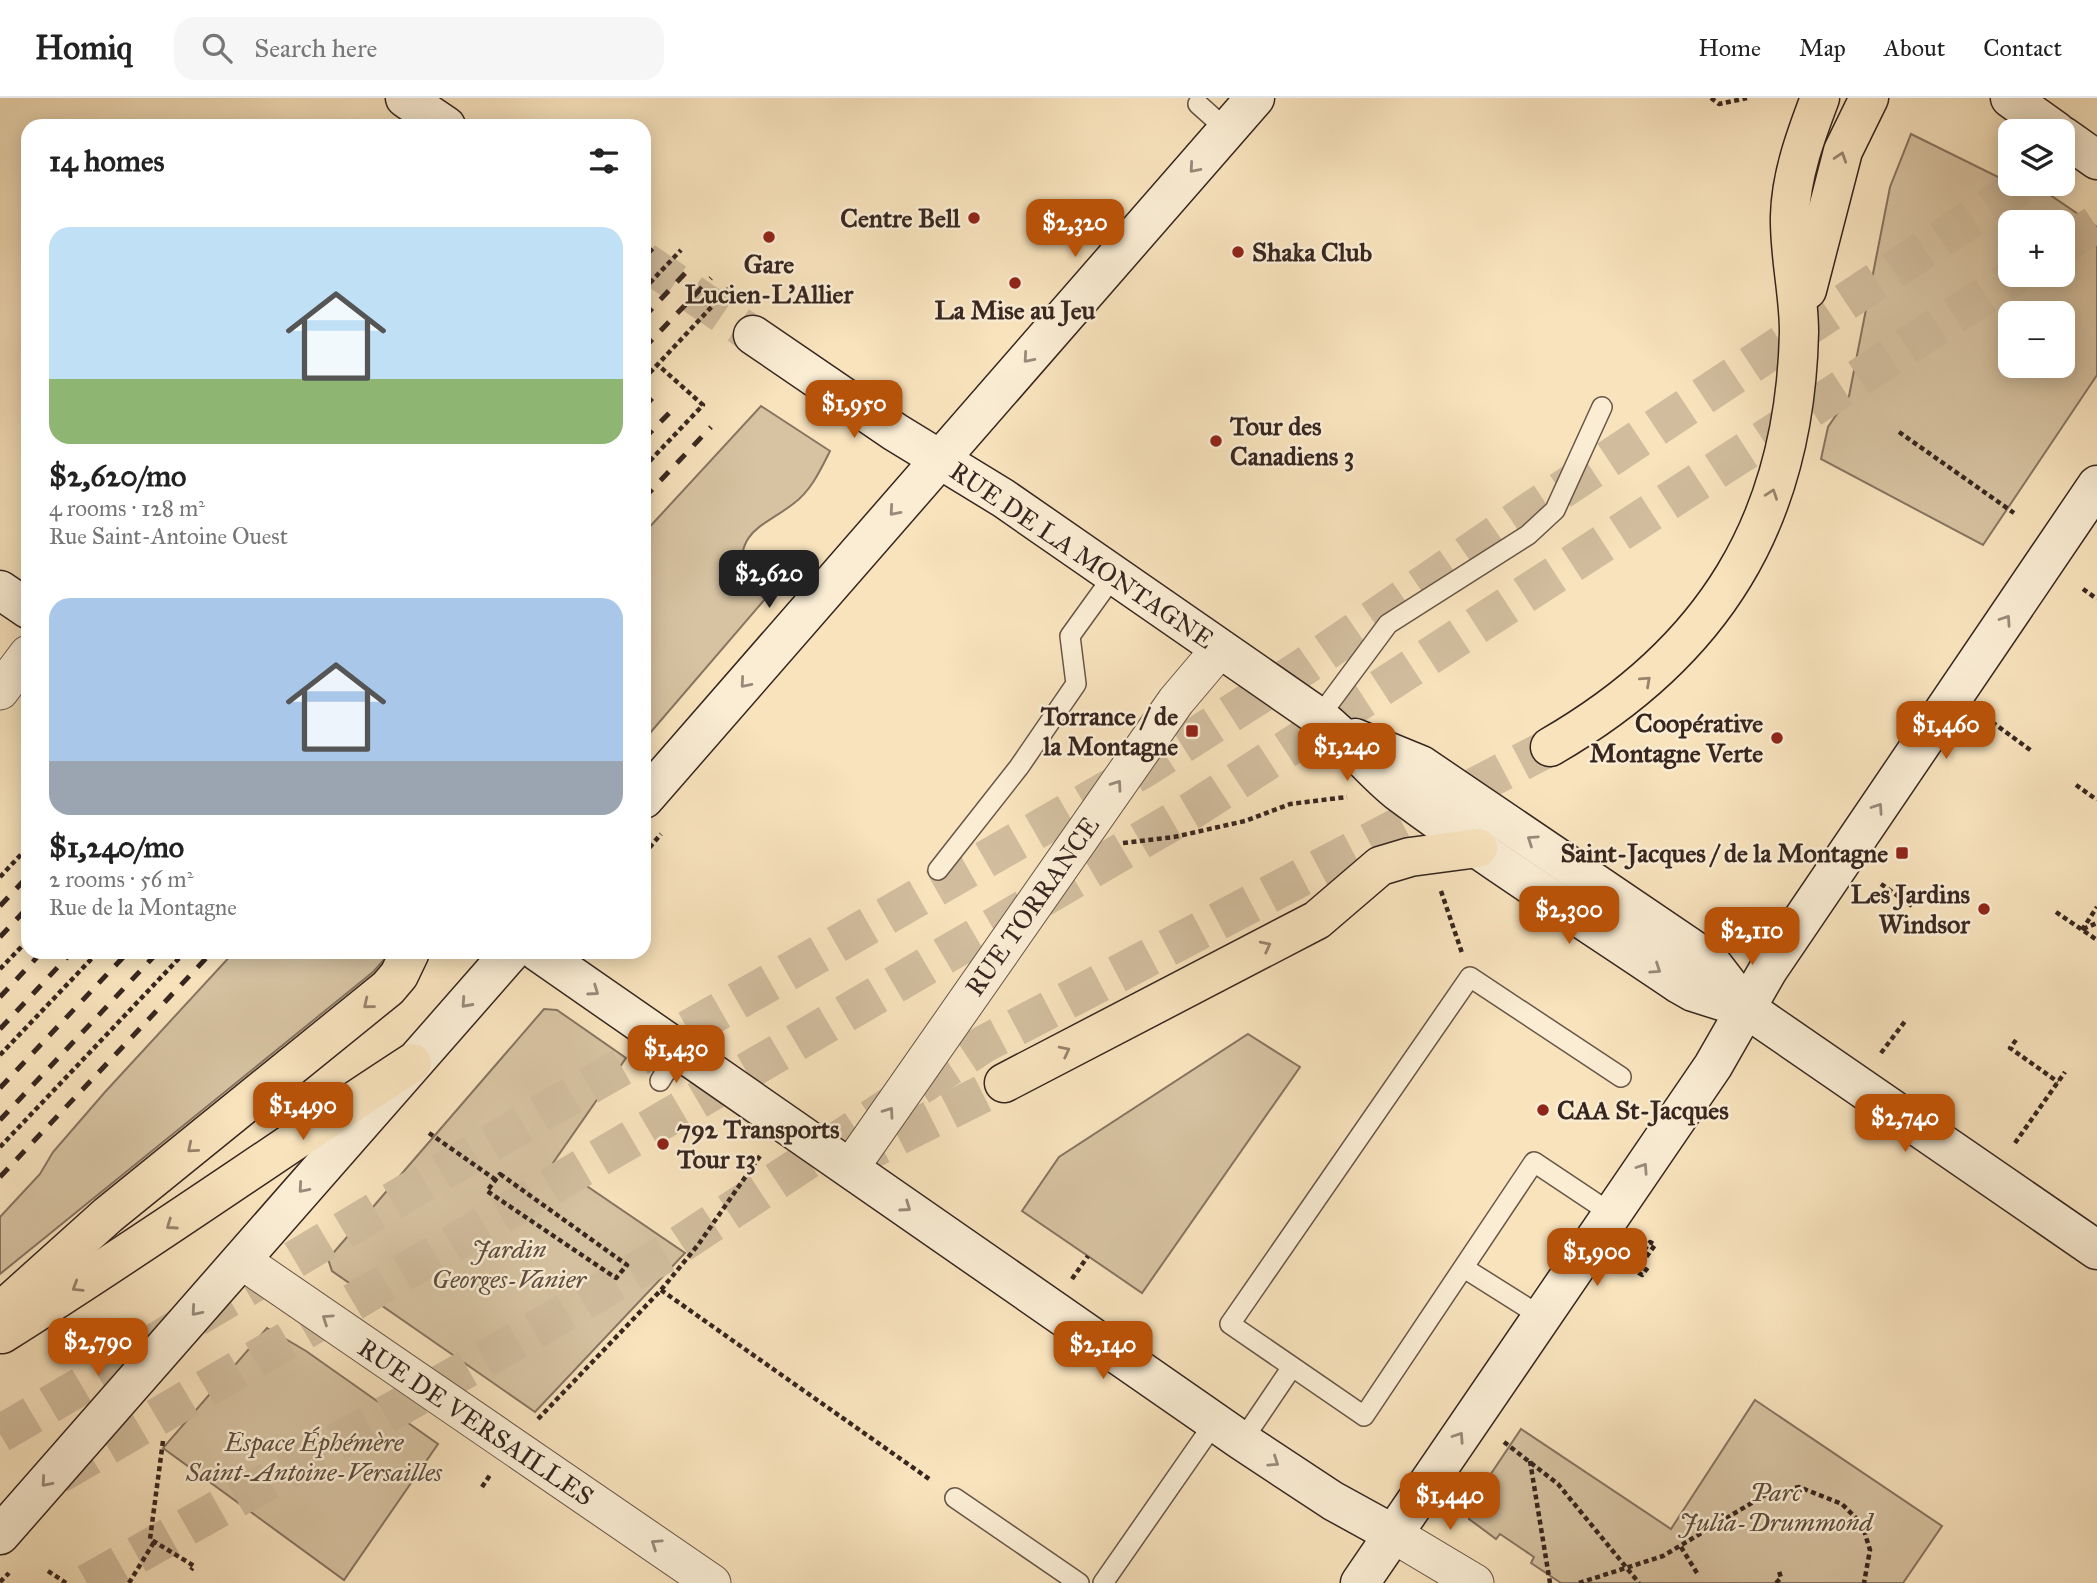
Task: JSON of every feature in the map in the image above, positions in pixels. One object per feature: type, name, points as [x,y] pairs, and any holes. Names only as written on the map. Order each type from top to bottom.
[{"type":"highway","points":[[1550,747],[1609,711],[1657,671],[1697,627],[1743,563],[1766,513],[1782,461],[1794,394],[1799,326],[1790,217],[1797,167],[1820,98]]},
{"type":"highway","points":[[1799,326],[1833,181],[1849,134],[1869,98]]},
{"type":"highway","points":[[1004,1083],[1317,920],[1380,866],[1427,853],[1478,848]]},
{"type":"highway","points":[[0,1312],[108,1214],[388,988],[399,975],[407,959]]},
{"type":"highway","points":[[0,1335],[134,1251],[288,1144],[412,1063]]},
{"type":"street","points":[[405,98],[436,119]]},
{"type":"street","points":[[651,791],[1255,98]]},
{"type":"street","points":[[2010,98],[2039,119]]},
{"type":"street","points":[[2075,144],[2097,160]]},
{"type":"street","name":"RUE DE LA MONTAGNE","points":[[753,335],[940,460],[1003,498],[1329,725],[1398,792],[1478,848],[1693,992],[1747,1009],[2097,1250]]},
{"type":"street","points":[[1360,1583],[1722,1053],[1768,970],[2097,485]]},
{"type":"street","points":[[0,590],[21,604]]},
{"type":"street","name":"RUE TORRANCE","points":[[850,1168],[1176,701],[1220,649]]},
{"type":"street","points":[[0,691],[21,663]]},
{"type":"street","name":"RUE DE LA MONTAGNE","points":[[1329,725],[1421,765],[1710,961],[1747,1009]]},
{"type":"street","points":[[0,1535],[506,959]]},
{"type":"street","points":[[546,959],[669,1066],[850,1168],[1333,1501],[1475,1583]]},
{"type":"street","name":"RUE DE VERSAILLES","points":[[241,1260],[712,1583]]},
{"type":"lane","points":[[1198,104],[1227,130]]},
{"type":"lane","points":[[1329,725],[1388,624],[1528,535],[1555,510],[1602,407]]},
{"type":"lane","points":[[938,870],[1019,767],[1076,684],[1070,636],[1114,575]]},
{"type":"lane","points":[[1612,1214],[1534,1163],[1364,1416],[1230,1324],[1470,977],[1621,1077]]},
{"type":"lane","points":[[1464,1268],[1542,1317]]},
{"type":"lane","points":[[1103,1583],[1229,1431],[1292,1367]]},
{"type":"lane","points":[[955,1498],[1079,1583]]},
{"type":"path","points":[[1711,98],[1719,104],[1748,98]]},
{"type":"path","points":[[651,282],[681,250]]},
{"type":"path","points":[[651,372],[732,285]]},
{"type":"path","points":[[651,460],[703,405],[658,365]]},
{"type":"path","points":[[1899,432],[2014,513]]},
{"type":"path","points":[[2083,589],[2097,599]]},
{"type":"path","points":[[1992,722],[2033,752]]},
{"type":"path","points":[[2076,785],[2097,800]]},
{"type":"path","points":[[1112,844],[1174,837],[1245,821],[1290,804],[1348,796]]},
{"type":"path","points":[[0,877],[21,854]]},
{"type":"path","points":[[1881,884],[1912,906]]},
{"type":"path","points":[[1439,885],[1456,935]]},
{"type":"path","points":[[2082,929],[2097,907]]},
{"type":"path","points":[[2056,912],[2097,940]]},
{"type":"path","points":[[2082,929],[2097,923]]},
{"type":"path","points":[[0,969],[21,947]]},
{"type":"path","points":[[0,1055],[91,959]]},
{"type":"path","points":[[0,1147],[178,959]]},
{"type":"path","points":[[1881,1053],[1906,1020]]},
{"type":"path","points":[[2016,1040],[2010,1048],[2058,1082]]},
{"type":"path","points":[[2015,1143],[2065,1072]]},
{"type":"path","points":[[429,1133],[496,1180]]},
{"type":"path","points":[[538,1419],[661,1290],[698,1245],[766,1148]]},
{"type":"path","points":[[500,1174],[627,1265],[616,1278],[487,1191],[496,1180],[500,1174]]},
{"type":"path","points":[[1633,1253],[1656,1271]]},
{"type":"path","points":[[1070,1282],[1088,1256]]},
{"type":"path","points":[[1641,1259],[1636,1271],[1642,1275],[1649,1266]]},
{"type":"path","points":[[661,1290],[933,1481]]},
{"type":"path","points":[[163,1441],[150,1539],[194,1566],[191,1570]]},
{"type":"path","points":[[1504,1442],[1558,1484],[1639,1583]]},
{"type":"path","points":[[1530,1460],[1550,1583]]},
{"type":"path","points":[[482,1487],[490,1475]]},
{"type":"path","points":[[1579,1583],[1628,1569],[1681,1547],[1765,1495],[1799,1487],[1842,1504],[1862,1524],[1870,1550],[1864,1583]]},
{"type":"path","points":[[129,1583],[154,1542]]},
{"type":"path","points":[[1681,1547],[1697,1573]]},
{"type":"path","points":[[48,1571],[66,1583]]},
{"type":"path","points":[[1776,1583],[1781,1578],[1779,1571]]},
{"type":"green space","points":[[1911,134],[1998,177],[1998,196],[2052,196],[2072,210],[1998,210],[1998,287],[2075,287],[2075,212],[2097,227],[2097,375],[1983,545],[1821,459],[1828,427],[1849,396],[1890,187]]},
{"type":"green space","points":[[761,406],[830,451],[805,493],[754,531],[744,548],[740,576],[765,599],[651,732],[651,525]]},
{"type":"green space","points":[[228,959],[385,959],[373,972],[0,1274],[0,1217],[40,1174],[53,1152]]},
{"type":"green space","name":"Jardin Georges-Vanier","points":[[544,1009],[557,1010],[626,1058],[553,1163],[685,1253],[535,1412],[332,1271],[328,1259]]},
{"type":"green space","points":[[1248,1034],[1300,1067],[1142,1293],[1022,1211],[1059,1157]]},
{"type":"green space","name":"Espace Éphémère Saint-Antoine-Versailles","points":[[267,1328],[306,1351],[438,1444],[344,1580],[163,1448]]},
{"type":"green space","name":"Parc Julia-Drummond","points":[[1755,1400],[1942,1526],[1903,1583],[1561,1583],[1531,1563],[1534,1557],[1500,1534],[1496,1539],[1469,1519],[1470,1505],[1521,1429],[1671,1529]]},
{"type":"tunnel","points":[[0,1434],[548,1109],[1147,767],[1302,668],[1527,513],[2005,196]]},
{"type":"tunnel","points":[[2075,237],[2097,223]]},
{"type":"tunnel","points":[[651,266],[753,335]]},
{"type":"tunnel","points":[[58,1475],[1191,811],[1999,287]]},
{"type":"tunnel","points":[[87,1583],[504,1348],[673,1249],[984,1044],[1550,747]]},
{"type":"tunnel","points":[[847,1162],[1004,1083]]},
{"type":"railway","points":[[651,250],[657,244]]},
{"type":"railway","points":[[651,310],[691,267]]},
{"type":"railway","points":[[651,341],[711,278]]},
{"type":"railway","points":[[651,400],[658,392]]},
{"type":"railway","points":[[651,432],[675,407]]},
{"type":"railway","points":[[651,491],[711,427]]},
{"type":"railway","points":[[0,906],[21,884]]},
{"type":"railway","points":[[0,937],[21,914]]},
{"type":"railway","points":[[0,997],[35,959]]},
{"type":"railway","points":[[0,1029],[65,959]]},
{"type":"railway","points":[[0,1088],[121,959]]},
{"type":"railway","points":[[0,1120],[151,959]]},
{"type":"railway","points":[[0,1177],[205,959]]},
{"type":"place","name":"Centre Bell","points":[[974,218]]},
{"type":"place","name":"Gare Lucien-L'Allier","points":[[769,237]]},
{"type":"place","name":"Shaka Club","points":[[1238,252]]},
{"type":"place","name":"La Mise au Jeu","points":[[1015,283]]},
{"type":"place","name":"Tour des Canadiens 3","points":[[1216,441]]},
{"type":"place","name":"Torrance / de la Montagne","points":[[1192,731]]},
{"type":"place","name":"Coopérative Montagne Verte","points":[[1777,738]]},
{"type":"place","name":"Saint-Jacques / de la Montagne","points":[[1902,853]]},
{"type":"place","name":"Les Jardins Windsor","points":[[1984,909]]},
{"type":"place","name":"CAA St-Jacques","points":[[1543,1110]]},
{"type":"place","name":"792 Transports Tour 13","points":[[663,1144]]}]
